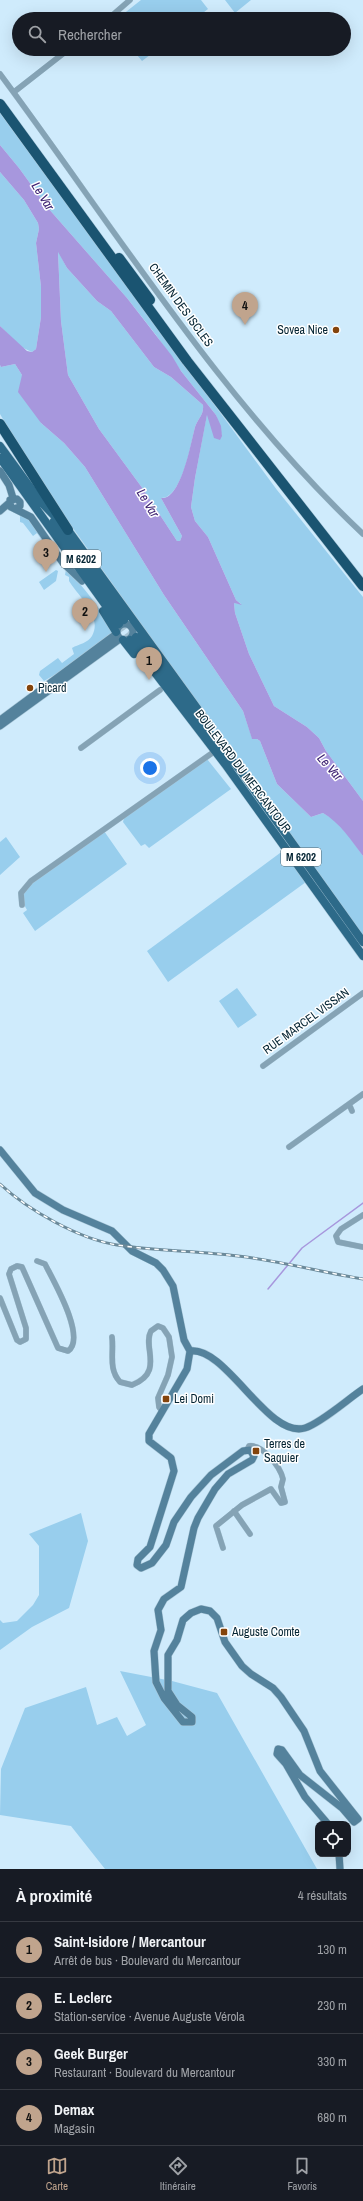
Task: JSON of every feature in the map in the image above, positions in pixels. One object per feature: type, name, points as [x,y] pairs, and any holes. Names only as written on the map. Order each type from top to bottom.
[{"type":"highway","points":[[0,96],[192,357],[363,575]]},
{"type":"highway","points":[[0,104],[182,355],[363,586]]},
{"type":"highway","points":[[0,424],[68,530]]},
{"type":"main road","name":"BOULEVARD DU MERCANTOUR","points":[[0,446],[125,632],[215,751],[363,956]]},
{"type":"main road","name":"BOULEVARD DU MERCANTOUR","points":[[0,458],[35,500]]},
{"type":"main road","points":[[35,500],[68,530],[240,770]]},
{"type":"main road","points":[[35,500],[82,582],[125,632],[160,690],[194,730],[215,751]]},
{"type":"main road","points":[[119,601],[129,618],[125,632]]},
{"type":"main road","points":[[125,632],[140,633],[176,681]]},
{"type":"main road","name":"BOULEVARD DU MERCANTOUR","points":[[125,632],[240,770],[363,942]]},
{"type":"street","points":[[116,12],[130,0]]},
{"type":"street","points":[[14,92],[60,56]]},
{"type":"street","name":"CHEMIN DES ISCLES","points":[[0,74],[194,342],[235,395],[274,442],[363,534]]},
{"type":"street","points":[[0,471],[8,485],[12,504],[31,517],[63,563],[82,582]]},
{"type":"street","points":[[0,511],[12,504]]},
{"type":"street","points":[[0,720],[125,632]]},
{"type":"street","points":[[0,726],[125,632]]},
{"type":"street","points":[[81,748],[160,690]]},
{"type":"street","points":[[22,905],[21,893],[31,881],[215,751]]},
{"type":"street","name":"RUE MARCEL VISSAN","points":[[263,1066],[363,993]]},
{"type":"street","points":[[289,1147],[363,1094]]},
{"type":"street","points":[[349,1104],[352,1111]]},
{"type":"street","points":[[0,1150],[35,1193],[59,1208],[112,1231],[132,1251],[156,1263],[163,1270],[173,1286],[184,1340],[192,1353],[187,1369],[151,1430],[149,1439],[170,1458],[174,1471],[150,1547],[137,1561],[137,1565],[141,1568],[149,1565],[156,1558],[169,1541],[178,1515],[205,1481],[236,1455],[247,1450],[249,1446],[254,1446],[275,1460],[284,1478],[281,1487],[285,1502],[281,1503],[273,1490],[270,1490],[234,1511],[216,1526],[223,1548]]},
{"type":"street","points":[[363,1215],[341,1229],[336,1236],[338,1242],[342,1244],[363,1246]]},
{"type":"street","points":[[0,1298],[17,1340],[20,1342],[26,1339],[26,1328],[9,1274],[12,1269],[17,1266],[22,1268],[58,1348],[68,1351],[73,1347],[74,1337],[68,1314],[45,1264],[37,1261]]},
{"type":"street","points":[[112,1337],[114,1352],[111,1358],[114,1374],[120,1382],[132,1385],[145,1377],[150,1368],[151,1331],[158,1326],[165,1330],[169,1337],[172,1356],[168,1375],[158,1398],[159,1407],[162,1411]]},
{"type":"street","points":[[192,1353],[205,1354],[221,1367],[258,1403],[283,1424],[294,1429],[304,1428],[314,1424],[363,1389]]},
{"type":"street","points":[[247,1450],[253,1453],[252,1460],[234,1469],[222,1480],[198,1518],[181,1587],[160,1604],[158,1610],[161,1635],[154,1651],[157,1671],[156,1682],[164,1698],[183,1722],[192,1722],[192,1717],[177,1705],[168,1691],[168,1655],[177,1640],[181,1624],[187,1616],[201,1609],[213,1614],[218,1621],[229,1650],[247,1670],[273,1688],[281,1697],[304,1731],[320,1772],[358,1819],[354,1822],[342,1808],[309,1783],[296,1770],[284,1752],[278,1749],[278,1754],[286,1764],[299,1789],[326,1821]]},
{"type":"street","points":[[234,1511],[250,1534]]},
{"type":"street","points":[[339,1857],[340,1869]]},
{"type":"shaded area","points":[[141,0],[201,0],[208,9],[204,12],[126,12]]},
{"type":"shaded area","points":[[225,0],[251,0],[236,12],[234,12]]},
{"type":"shaded area","points":[[138,56],[149,56],[142,61]]},
{"type":"shaded area","points":[[0,113],[277,490],[363,597],[363,801],[326,751],[319,738],[307,727],[274,706],[249,654],[235,613],[234,603],[241,604],[236,600],[208,537],[195,521],[191,507],[207,414],[222,436],[216,415],[181,371],[156,335],[127,298],[48,208],[0,145]]},
{"type":"shaded area","points":[[0,172],[24,200],[38,223],[39,229],[36,243],[41,287],[41,317],[36,349],[32,352],[21,347],[0,326]]},
{"type":"shaded area","points":[[58,251],[67,268],[97,301],[111,311],[154,367],[171,377],[203,405],[203,411],[195,427],[188,457],[180,480],[175,490],[168,496],[161,498],[182,536],[180,541],[177,541],[143,489],[99,429],[68,375],[61,321]]},
{"type":"shaded area","points":[[15,364],[22,375],[41,423],[64,443],[85,467],[164,595],[243,711],[252,738],[260,741],[277,784],[311,817],[323,813],[333,819],[349,836],[363,856],[363,936],[38,479],[0,414],[0,365],[1,367]]},
{"type":"shaded area","points":[[20,515],[29,519],[60,561],[54,558],[37,533],[33,536],[23,523],[20,522]]},
{"type":"shaded area","points":[[66,569],[90,597],[112,628],[111,633],[66,668],[44,681],[39,675],[40,671],[58,658],[62,663],[74,654],[72,648],[88,640],[92,636],[95,629],[92,614],[69,581],[69,577],[65,575]]},
{"type":"shaded area","points":[[56,570],[58,571],[56,581],[44,590],[39,582]]},
{"type":"shaded area","points":[[207,759],[231,789],[149,848],[145,844],[141,846],[123,822],[124,818]]},
{"type":"shaded area","points":[[104,831],[127,864],[35,931],[23,913],[27,910],[23,898],[27,887]]},
{"type":"shaded area","points":[[6,837],[20,857],[0,875],[0,842]]},
{"type":"shaded area","points":[[280,853],[284,853],[306,882],[168,982],[147,951]]},
{"type":"shaded area","points":[[237,988],[257,1015],[238,1028],[219,1001]]},
{"type":"shaded area","points":[[81,1513],[88,1541],[69,1608],[32,1627],[0,1650],[0,1620],[3,1623],[17,1621],[33,1605],[39,1595],[39,1546],[29,1534]]},
{"type":"shaded area","points":[[120,1671],[172,1681],[217,1693],[317,1869],[105,1869],[71,1826],[0,1815],[1,1769],[25,1708],[86,1687],[97,1725],[117,1717],[127,1736],[146,1725]]},
{"type":"water","name":"Le Var","points":[[0,145],[48,208],[127,298],[172,356],[181,371],[216,415],[221,426],[222,436],[220,440],[214,438],[207,415],[191,507],[195,521],[208,537],[236,600],[242,605],[234,603],[235,613],[249,654],[274,706],[307,727],[319,738],[326,751],[363,801],[363,856],[345,832],[335,822],[323,813],[311,817],[277,784],[260,741],[257,739],[252,739],[243,711],[164,595],[85,467],[64,443],[41,423],[18,392],[22,375],[15,364],[1,367],[0,326],[27,351],[32,352],[36,349],[41,317],[41,287],[36,243],[39,229],[38,223],[24,200],[0,172]],"holes":[[[58,252],[67,268],[97,301],[111,311],[154,367],[171,377],[203,405],[203,411],[196,424],[188,457],[179,481],[174,490],[168,496],[161,498],[182,536],[180,541],[177,541],[143,489],[99,429],[68,375],[61,321]]]},
{"type":"waterway","points":[[268,1289],[302,1248],[363,1203]]},
{"type":"tunnel","points":[[124,620],[136,637]]},
{"type":"tunnel","points":[[119,624],[130,640]]},
{"type":"railway","points":[[0,1184],[39,1213],[71,1230],[102,1242],[132,1247],[223,1254],[254,1258],[363,1279]]},
{"type":"place","name":"Demax","points":[[245,325]]},
{"type":"place","name":"Sovea Nice","points":[[336,330]]},
{"type":"place","name":"Geek Burger","points":[[46,572]]},
{"type":"place","name":"E. Leclerc","points":[[85,631]]},
{"type":"place","name":"Saint-Isidore / Mercantour","points":[[149,680]]},
{"type":"place","name":"Picard","points":[[30,688]]},
{"type":"place","name":"Lei Domi","points":[[166,1399]]},
{"type":"place","name":"Terres de Saquier","points":[[256,1451]]},
{"type":"place","name":"Auguste Comte","points":[[224,1632]]}]
